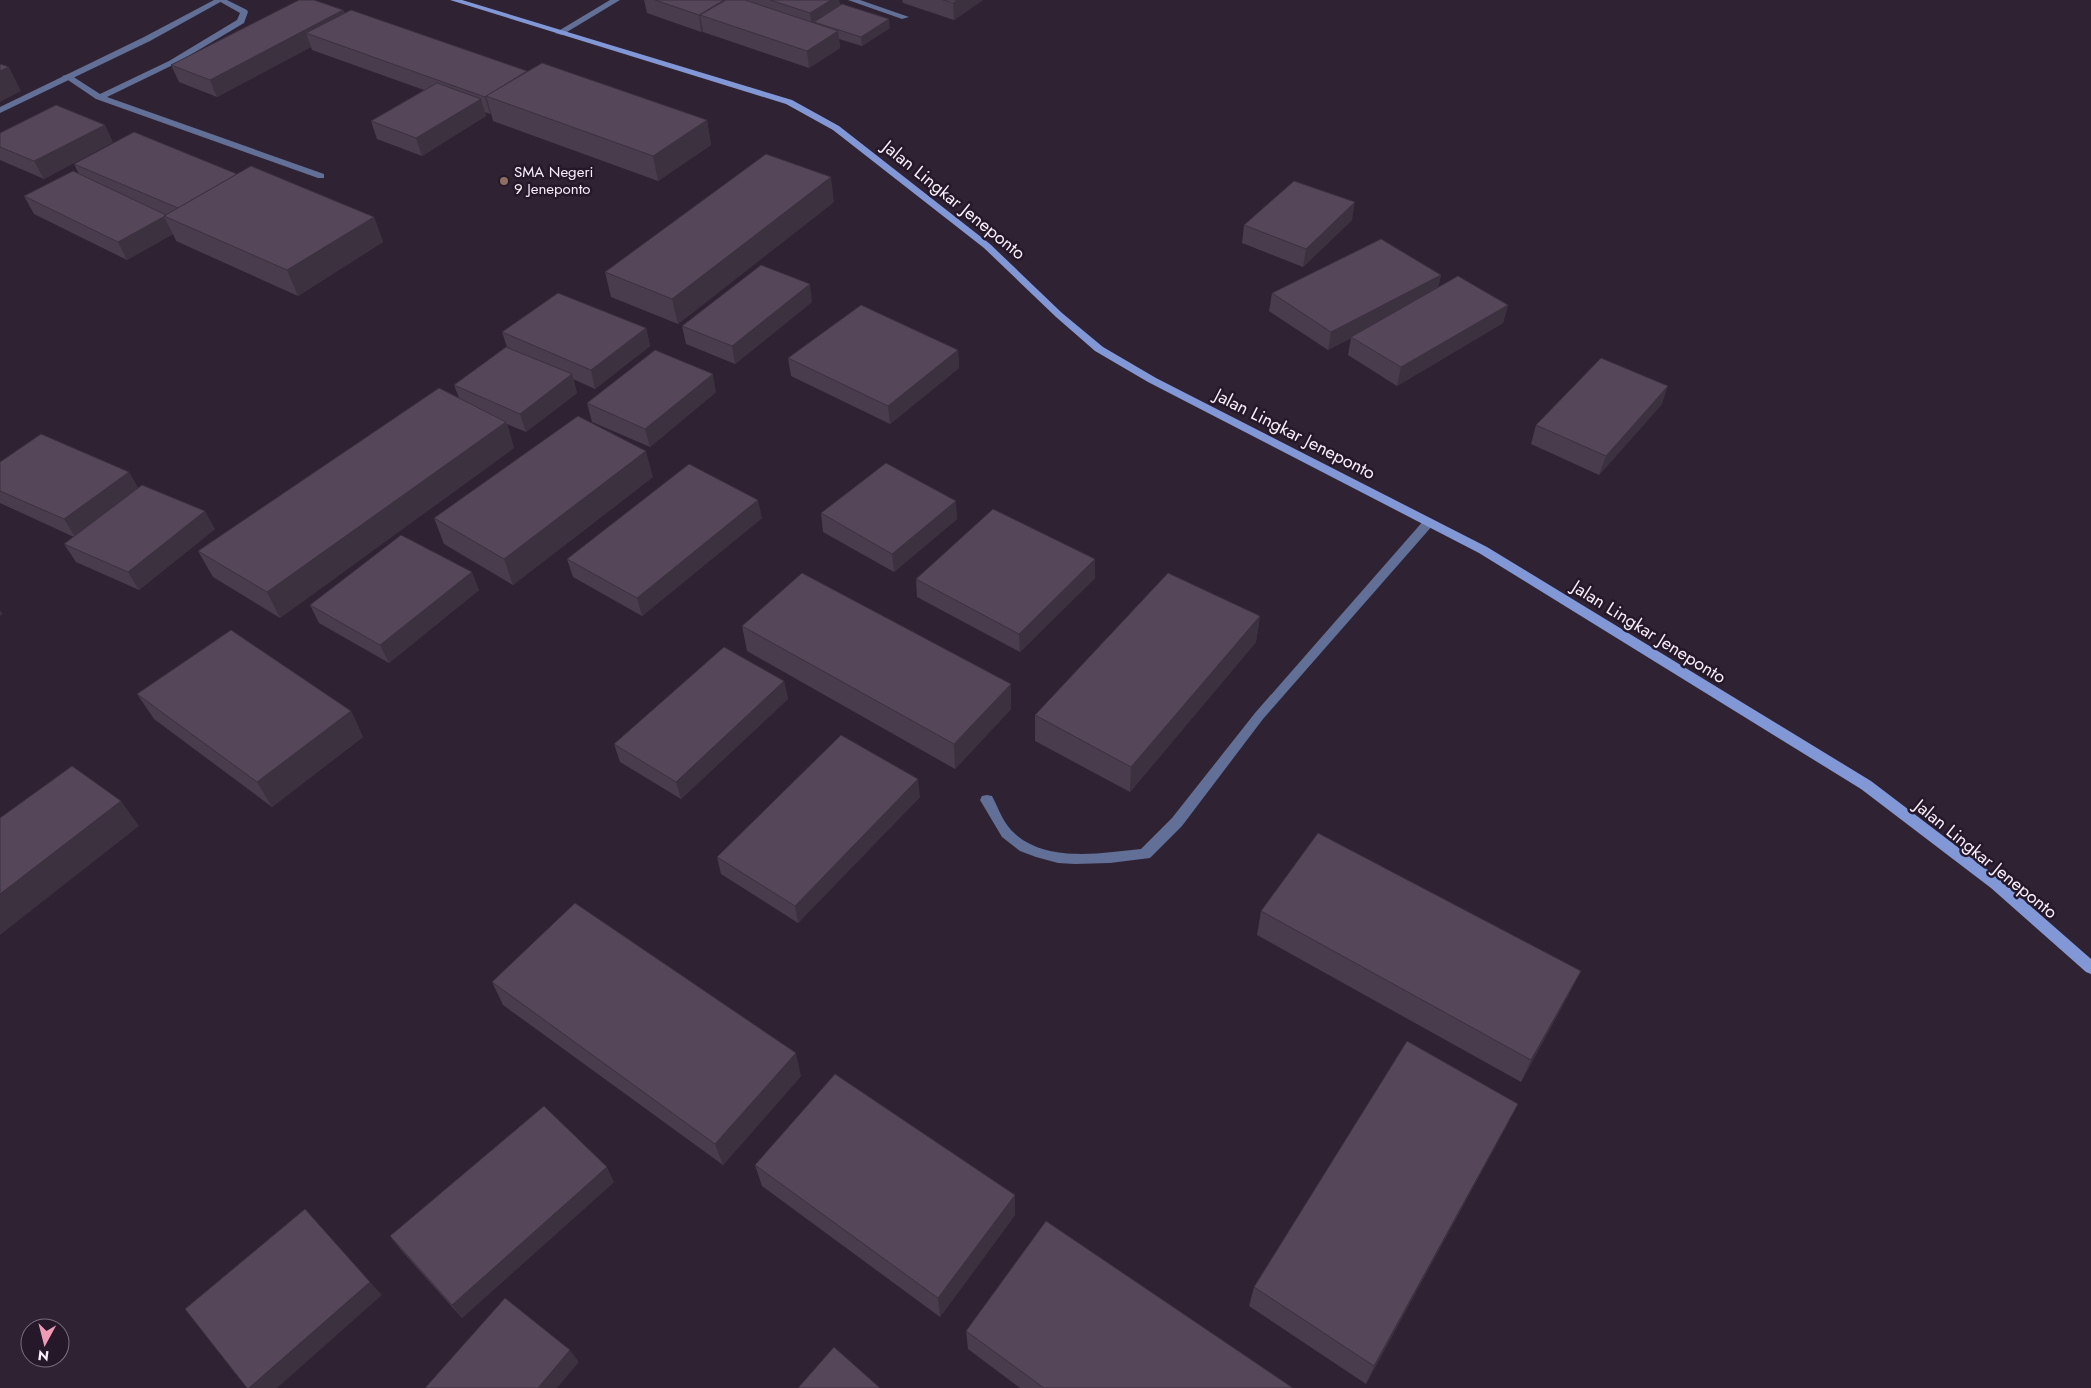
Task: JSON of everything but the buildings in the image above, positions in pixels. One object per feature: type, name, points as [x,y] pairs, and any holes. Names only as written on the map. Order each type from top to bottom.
[{"type":"main road","name":"Jalan Lingkar Jeneponto","points":[[454,0],[789,102],[836,128],[987,246],[1059,316],[1099,349],[1152,380],[1483,550],[1866,785],[1996,884],[2091,968]]},
{"type":"street","points":[[0,110],[220,0],[244,12],[241,21],[193,51],[138,80],[99,97]]},
{"type":"street","points":[[559,33],[616,0]]},
{"type":"street","points":[[852,0],[905,17]]},
{"type":"street","points":[[66,76],[99,97],[322,176]]},
{"type":"street","points":[[987,800],[1008,836],[1036,852],[1064,860],[1145,854],[1177,822],[1259,716],[1429,522]]},
{"type":"place","name":"SMA Negeri 9 Jeneponto","points":[[504,181]]}]
